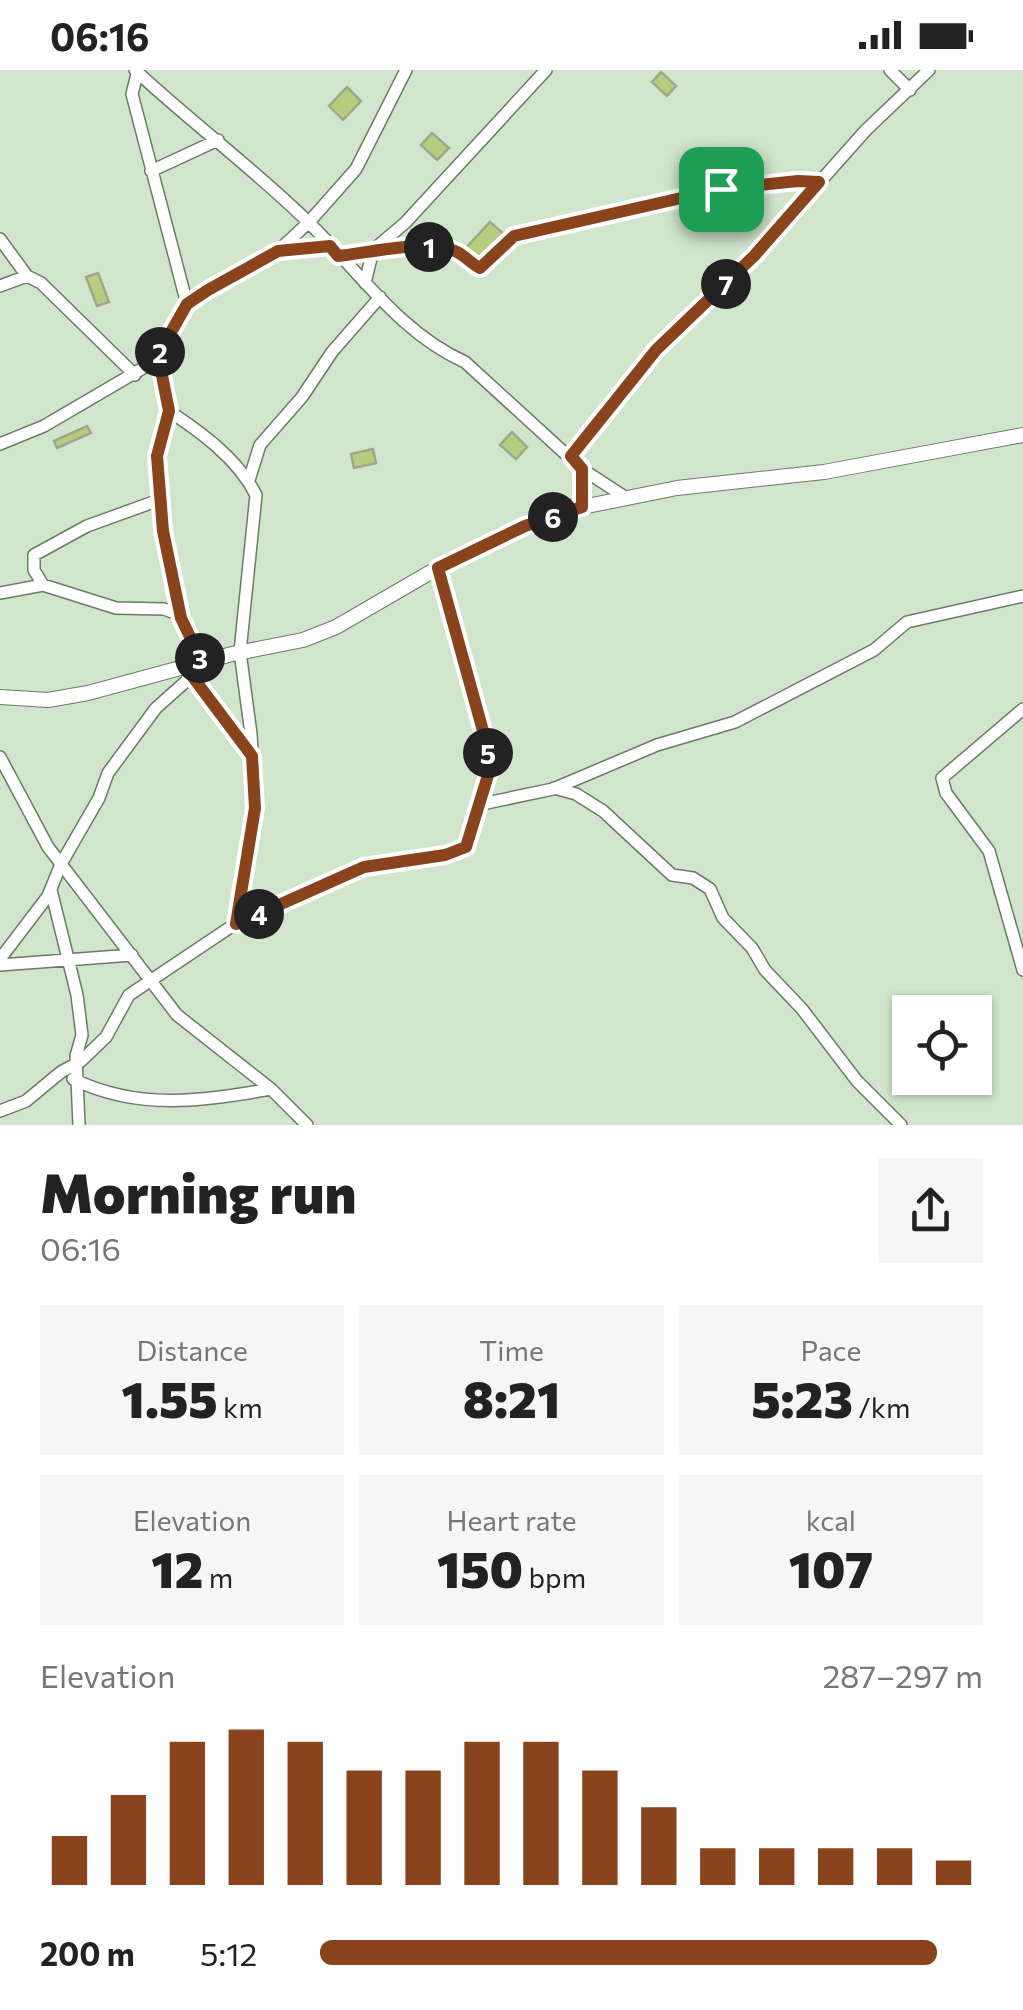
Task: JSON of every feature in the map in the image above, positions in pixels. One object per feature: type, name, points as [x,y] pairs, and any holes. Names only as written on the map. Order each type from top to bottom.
[{"type":"street","points":[[0,444],[44,426],[134,375],[158,355],[187,304],[278,251],[356,169],[406,70]]},
{"type":"street","points":[[366,284],[374,249],[438,191],[546,70]]},
{"type":"street","points":[[890,70],[910,90]]},
{"type":"street","points":[[571,456],[656,350],[754,256],[866,130],[929,70]]},
{"type":"street","points":[[187,304],[132,94],[137,71],[309,222],[380,297],[446,354],[465,362],[582,469],[625,497]]},
{"type":"street","points":[[151,171],[218,140]]},
{"type":"street","points":[[278,251],[449,249],[480,268],[514,236],[721,189],[819,182]]},
{"type":"street","points":[[0,239],[27,276],[41,283],[134,375]]},
{"type":"street","points":[[0,286],[27,276]]},
{"type":"street","points":[[249,480],[260,445],[380,297]]},
{"type":"street","points":[[158,355],[169,411],[157,456],[159,500],[181,618],[202,662]]},
{"type":"street","points":[[169,411],[214,441],[249,480],[256,496],[240,652],[255,808],[236,924]]},
{"type":"street","points":[[0,697],[62,697],[303,640],[336,627],[438,568],[525,526],[582,507],[625,497],[824,472],[1023,435]]},
{"type":"street","points":[[582,469],[582,507]]},
{"type":"street","points":[[42,585],[34,570],[34,555],[87,526],[159,500]]},
{"type":"street","points":[[0,1111],[26,1101],[76,1064],[106,1036],[123,1002],[236,924],[364,867],[460,852],[466,847],[489,772],[488,749],[438,568]]},
{"type":"street","points":[[0,592],[42,585],[116,608],[164,609],[181,618]]},
{"type":"street","points":[[478,804],[554,788],[657,745],[735,722],[874,650],[906,622],[1023,596]]},
{"type":"street","points":[[0,962],[50,890],[114,764],[156,708],[202,662]]},
{"type":"street","points":[[192,676],[252,756]]},
{"type":"street","points":[[1023,709],[942,778],[946,793],[989,852],[1018,929],[1023,970]]},
{"type":"street","points":[[1,763],[61,864],[177,1016],[271,1089],[307,1125]]},
{"type":"street","points":[[554,788],[576,794],[603,811],[672,875],[692,878],[710,890],[723,918],[752,948],[765,970],[802,1009],[858,1082],[901,1125]]},
{"type":"street","points":[[50,890],[69,960],[82,1035],[76,1064],[79,1125]]},
{"type":"street","points":[[0,962],[132,955]]},
{"type":"street","points":[[61,1072],[77,1082],[162,1104],[271,1089]]},
{"type":"building","points":[[661,72],[676,86],[667,96],[652,82]]},
{"type":"building","points":[[347,87],[361,101],[343,120],[329,106]]},
{"type":"building","points":[[432,133],[449,148],[437,160],[421,145]]},
{"type":"building","points":[[490,222],[506,236],[479,264],[464,250]]},
{"type":"building","points":[[98,273],[109,302],[97,306],[86,277]]},
{"type":"building","points":[[87,426],[91,433],[57,448],[54,441]]},
{"type":"building","points":[[512,432],[527,447],[516,459],[500,445]]},
{"type":"building","points":[[373,449],[376,463],[354,468],[351,454]]},
{"type":"route","points":[[819,182],[754,256],[656,350],[571,456],[582,469],[582,507],[525,526],[438,568],[488,749],[489,772],[466,847],[445,855],[364,867],[236,924],[255,808],[252,756],[192,676],[202,662],[181,618],[168,562],[158,488],[157,456],[169,411],[158,355],[187,304],[278,251],[330,246],[338,256],[375,248],[427,247],[455,251],[480,268],[514,236],[721,189],[819,182]]}]
